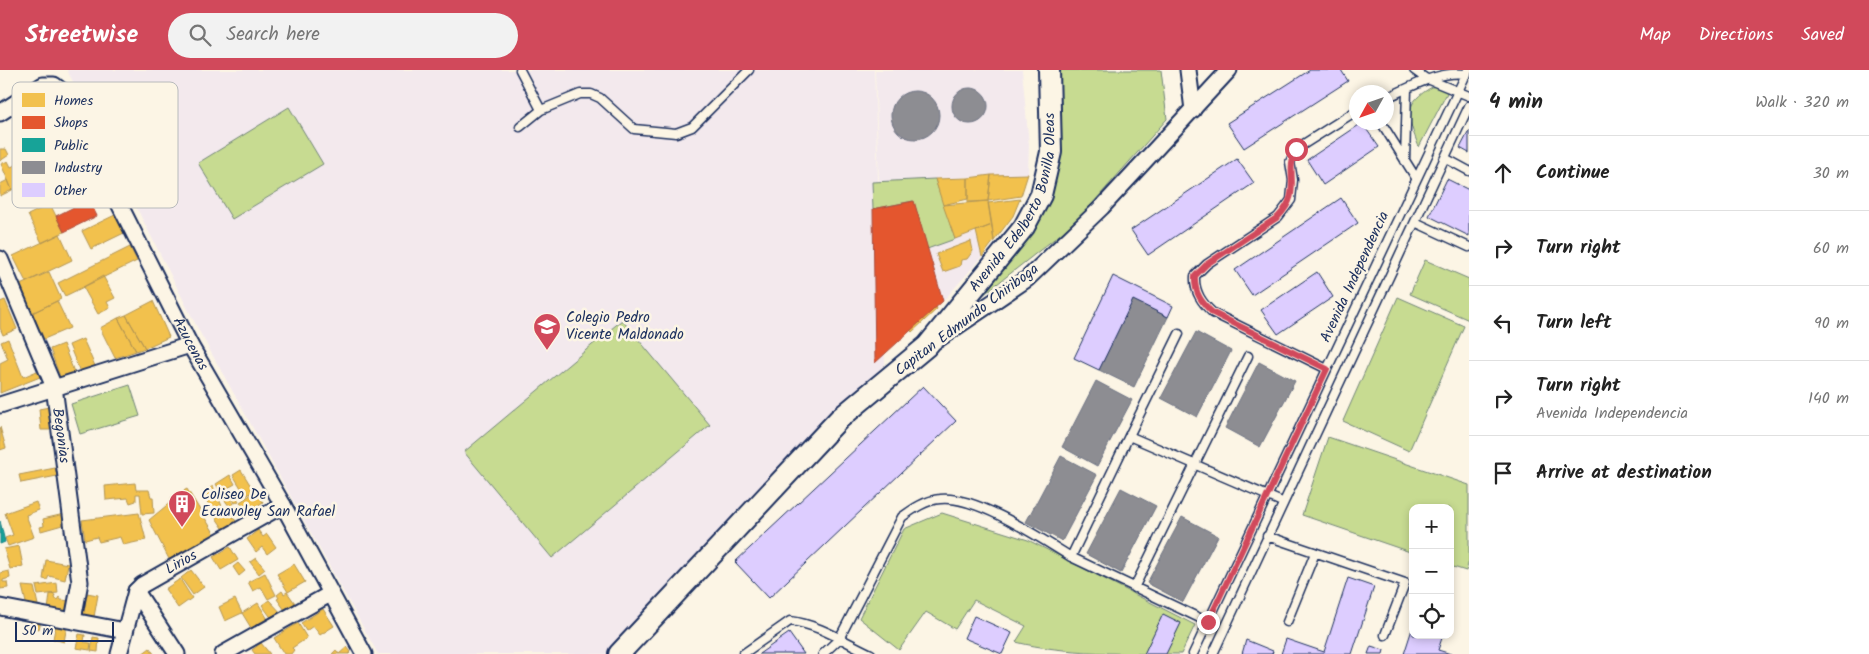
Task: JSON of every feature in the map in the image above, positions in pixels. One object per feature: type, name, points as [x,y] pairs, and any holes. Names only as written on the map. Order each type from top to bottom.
[{"type":"street","name":"Avenida Edelberto Bonilla Oleas","points":[[927,346],[1024,226],[1041,195],[1051,152],[1049,70]]},
{"type":"street","points":[[1188,70],[1193,110]]},
{"type":"street","name":"Capitan Edmundo Chiriboga","points":[[619,654],[839,419],[927,346],[1027,279],[1102,207],[1229,70]]},
{"type":"street","name":"Azucenas","points":[[0,113],[12,105]]},
{"type":"street","name":"Azucenas","points":[[121,208],[190,345],[284,505],[330,594],[364,654]]},
{"type":"street","name":"Begonias","points":[[0,259],[54,388],[80,582],[73,620]]},
{"type":"street","points":[[0,405],[190,345]]},
{"type":"street","name":"Lirios","points":[[136,591],[142,585],[284,505]]},
{"type":"street","points":[[119,654],[136,591]]},
{"type":"street","points":[[136,591],[177,654]]},
{"type":"street","points":[[223,654],[330,594]]},
{"type":"street","points":[[0,607],[125,631]]},
{"type":"lane","points":[[520,70],[541,110]]},
{"type":"lane","points":[[520,127],[541,110],[580,94],[590,94],[600,98],[634,129],[676,133],[692,128],[749,70]]},
{"type":"lane","points":[[1414,70],[1425,78],[1469,96]]},
{"type":"lane","points":[[1394,95],[1438,72],[1451,70],[1467,73]]},
{"type":"lane","name":"Avenida Independencia","points":[[1193,654],[1457,90],[1467,73]]},
{"type":"lane","points":[[1405,161],[1408,89]]},
{"type":"lane","name":"Avenida Independencia","points":[[1213,654],[1282,502],[1469,106]]},
{"type":"lane","points":[[1327,369],[1213,313],[1203,304],[1197,294],[1195,276],[1207,264],[1278,217],[1291,200],[1293,180],[1290,162],[1296,149],[1349,115]]},
{"type":"lane","points":[[1386,130],[1416,178]]},
{"type":"lane","points":[[1445,158],[1469,171]]},
{"type":"lane","points":[[1415,222],[1469,247]]},
{"type":"lane","points":[[1071,557],[1179,334]]},
{"type":"lane","points":[[1134,588],[1248,356]]},
{"type":"lane","points":[[1129,436],[1282,502]]},
{"type":"lane","points":[[822,654],[839,639],[902,516],[917,507],[939,499],[962,500],[1016,523],[1071,557],[1208,622]]},
{"type":"lane","points":[[1267,536],[1405,583],[1384,635]]},
{"type":"lane","points":[[1287,622],[1315,553]]},
{"type":"lane","points":[[743,654],[790,621],[803,622],[871,654]]},
{"type":"shaded area","name":"Colegio Pedro Vicente Maldonado","points":[[67,70],[874,70],[885,364],[609,654],[378,654],[198,329],[137,208],[178,208],[178,82],[73,82]]},
{"type":"shaded area","points":[[875,70],[1022,70],[1029,145],[1028,174],[879,182]]},
{"type":"shaded area","points":[[976,231],[982,257],[943,301],[927,249]]},
{"type":"green space","points":[[1054,70],[1161,70],[1167,119],[1077,221],[959,314],[1029,234]]},
{"type":"green space","points":[[1434,86],[1446,90],[1447,93],[1419,147],[1412,127],[1410,112],[1416,98]]},
{"type":"green space","points":[[289,107],[323,164],[232,219],[198,163]]},
{"type":"green space","points":[[935,179],[955,239],[927,249],[913,201],[873,209],[872,182]]},
{"type":"green space","points":[[1425,260],[1469,279],[1469,320],[1410,294]]},
{"type":"green space","points":[[1398,297],[1464,326],[1409,451],[1343,421]]},
{"type":"green space","points":[[622,320],[710,425],[552,558],[464,452]]},
{"type":"green space","points":[[130,385],[140,416],[80,434],[71,404]]},
{"type":"green space","points":[[1328,437],[1469,485],[1469,561],[1466,571],[1454,567],[1454,504],[1409,504],[1409,552],[1302,515]]},
{"type":"green space","points":[[942,513],[1028,540],[1195,625],[1181,654],[1076,651],[1016,642],[1026,626],[974,600],[955,629],[926,612],[899,650],[859,618],[904,529]]},
{"type":"building: Homes","points":[[0,149],[6,149],[9,155],[0,161]]},
{"type":"building: Homes","points":[[8,161],[11,167],[12,190],[1,164]]},
{"type":"building: Homes","points":[[1028,174],[1021,196],[988,201],[991,175]]},
{"type":"building: Homes","points":[[991,175],[988,201],[968,202],[968,178]]},
{"type":"building: Homes","points":[[968,178],[968,199],[943,205],[935,179]]},
{"type":"building: Homes","points":[[8,180],[12,190],[0,196],[0,184]]},
{"type":"building: Homes","points":[[1020,199],[1013,216],[994,241],[988,203]]},
{"type":"building: Homes","points":[[988,201],[992,225],[955,239],[943,205]]},
{"type":"building: Homes","points":[[42,208],[52,208],[64,232],[42,243],[28,215]]},
{"type":"building: Homes","points":[[115,215],[124,233],[91,249],[82,231]]},
{"type":"building: Homes","points":[[884,219],[900,220],[898,336],[885,338]]},
{"type":"building: Homes","points":[[992,225],[994,241],[982,257],[976,231]]},
{"type":"building: Homes","points":[[60,234],[72,260],[26,282],[13,256]]},
{"type":"building: Homes","points":[[971,241],[973,251],[967,259],[961,260],[960,266],[943,272],[936,254]]},
{"type":"building: Homes","points":[[130,247],[137,261],[65,296],[58,283]]},
{"type":"building: Homes","points":[[49,272],[61,299],[32,313],[20,285]]},
{"type":"building: Homes","points":[[103,276],[115,298],[107,302],[110,308],[98,314],[83,287]]},
{"type":"building: Homes","points":[[930,292],[937,309],[912,332],[905,324],[918,312],[914,298]]},
{"type":"building: Homes","points":[[5,300],[17,329],[3,335],[0,328],[0,302]]},
{"type":"building: Homes","points":[[57,301],[70,328],[44,339],[32,313]]},
{"type":"building: Homes","points":[[153,301],[169,337],[145,348],[126,315]]},
{"type":"building: Homes","points":[[126,315],[145,348],[136,351],[118,318]]},
{"type":"building: Homes","points":[[118,318],[136,351],[115,358],[100,328]]},
{"type":"building: Homes","points":[[8,339],[23,377],[37,371],[40,377],[0,393],[0,363],[8,359],[1,342]]},
{"type":"building: Homes","points":[[83,339],[95,366],[80,372],[69,345]]},
{"type":"building: Homes","points":[[63,344],[74,372],[60,377],[50,349]]},
{"type":"building: Homes","points":[[49,407],[50,430],[41,430],[39,409]]},
{"type":"building: Homes","points":[[0,427],[6,448],[0,450]]},
{"type":"building: Homes","points":[[55,468],[57,476],[21,483],[19,475]]},
{"type":"building: Homes","points":[[241,470],[254,491],[246,496],[233,475]]},
{"type":"building: Homes","points":[[230,475],[235,484],[226,489],[229,494],[224,498],[216,484]]},
{"type":"building: Homes","points":[[135,483],[136,490],[149,490],[151,497],[153,497],[154,513],[142,514],[140,494],[136,494],[136,501],[130,503],[128,498],[106,500],[105,486]]},
{"type":"building: Homes","points":[[213,486],[222,506],[213,512],[202,493]]},
{"type":"building: Homes","name":"Coliseo De Ecuavoley San Rafael","points":[[187,489],[216,536],[171,563],[149,520],[172,501],[171,498]]},
{"type":"building: Homes","points":[[241,490],[243,494],[237,498],[239,501],[235,503],[231,496]]},
{"type":"building: Homes","points":[[256,491],[263,502],[248,512],[240,502]]},
{"type":"building: Homes","points":[[229,496],[234,504],[230,507],[223,498]]},
{"type":"building: Homes","points":[[36,502],[39,510],[26,515],[34,537],[8,546],[5,538],[13,535],[5,513]]},
{"type":"building: Homes","points":[[227,507],[237,523],[233,529],[229,527],[225,531],[214,515]]},
{"type":"building: Homes","points":[[139,513],[146,540],[123,545],[120,537],[99,542],[97,537],[85,540],[82,520]]},
{"type":"building: Homes","points":[[64,514],[66,524],[41,531],[40,527],[44,526],[43,519]]},
{"type":"building: Homes","points":[[258,530],[263,537],[267,534],[276,547],[267,554],[262,547],[256,552],[247,539]]},
{"type":"building: Homes","points":[[19,546],[23,566],[10,569],[4,549]]},
{"type":"building: Homes","points":[[230,547],[238,560],[221,570],[213,557]]},
{"type":"building: Homes","points":[[256,558],[265,569],[259,574],[250,562]]},
{"type":"building: Homes","points":[[46,560],[68,564],[65,580],[49,576],[47,580],[43,579]]},
{"type":"building: Homes","points":[[238,563],[245,571],[239,576],[233,567]]},
{"type":"building: Homes","points":[[294,564],[305,582],[288,592],[277,574]]},
{"type":"building: Homes","points":[[191,570],[204,587],[193,595],[181,578]]},
{"type":"building: Homes","points":[[9,571],[10,578],[3,580],[3,582],[7,582],[8,588],[0,589],[0,573]]},
{"type":"building: Homes","points":[[265,573],[276,595],[268,599],[261,587],[253,591],[248,582]]},
{"type":"building: Homes","points":[[180,579],[192,598],[178,608],[165,589]]},
{"type":"building: Homes","points":[[57,583],[58,593],[38,595],[36,586]]},
{"type":"building: Homes","points":[[22,586],[34,587],[38,605],[27,607]]},
{"type":"building: Homes","points":[[282,591],[284,594],[287,592],[297,606],[287,613],[277,599],[279,598],[277,595]]},
{"type":"building: Homes","points":[[87,593],[98,595],[94,617],[83,615]]},
{"type":"building: Homes","points":[[50,594],[55,595],[54,598],[57,600],[59,597],[61,600],[71,601],[68,612],[48,610]]},
{"type":"building: Homes","points":[[235,599],[242,613],[225,621],[219,607]]},
{"type":"building: Homes","points":[[269,600],[284,616],[275,623],[262,605]]},
{"type":"building: Homes","points":[[258,603],[272,626],[256,636],[242,613]]},
{"type":"building: Homes","points":[[323,609],[334,626],[320,635],[313,626],[306,631],[301,623]]},
{"type":"building: Homes","points":[[32,618],[41,621],[39,629],[29,627]]},
{"type":"building: Homes","points":[[56,623],[67,625],[64,642],[53,639]]},
{"type":"building: Homes","points":[[298,623],[307,638],[292,648],[294,650],[291,654],[284,654],[274,638]]},
{"type":"building: Homes","points":[[79,634],[85,635],[84,642],[91,643],[90,650],[76,648]]},
{"type":"building: Homes","points":[[93,637],[99,638],[98,652],[91,651]]},
{"type":"building: Homes","points":[[261,643],[270,654],[255,654],[252,650]]},
{"type":"building: Homes","points":[[347,647],[351,652],[349,654],[339,654]]},
{"type":"building: Homes","points":[[150,648],[154,654],[142,654]]},
{"type":"building: Shops","points":[[914,201],[943,301],[875,363],[873,209]]},
{"type":"building: Shops","points":[[72,208],[93,208],[97,216],[64,232],[56,216]]},
{"type":"building: Public","points":[[0,521],[5,542],[0,544]]},
{"type":"building: Industry","points":[[970,88],[977,89],[983,93],[987,99],[987,113],[983,119],[977,123],[970,124],[963,123],[957,119],[953,113],[952,106],[953,99],[957,93],[963,89]]},
{"type":"building: Industry","points":[[910,91],[920,91],[932,98],[939,110],[939,120],[932,132],[920,139],[910,139],[902,135],[895,128],[891,120],[891,110],[895,102],[902,95]]},
{"type":"building: Industry","points":[[1133,300],[1168,317],[1134,387],[1099,370]]},
{"type":"building: Industry","points":[[1196,332],[1231,351],[1197,417],[1161,398]]},
{"type":"building: Industry","points":[[1259,362],[1295,381],[1260,447],[1225,428]]},
{"type":"building: Industry","points":[[1096,381],[1132,400],[1097,466],[1062,447]]},
{"type":"building: Industry","points":[[1061,456],[1097,475],[1062,541],[1026,522]]},
{"type":"building: Industry","points":[[1121,488],[1156,506],[1121,573],[1086,554]]},
{"type":"building: Industry","points":[[1182,517],[1218,536],[1183,602],[1147,583]]},
{"type":"building: Other","points":[[1310,70],[1341,70],[1348,81],[1244,148],[1227,123]]},
{"type":"building: Other","points":[[1352,130],[1367,130],[1379,147],[1323,185],[1307,160]]},
{"type":"building: Other","points":[[1469,131],[1469,153],[1460,148]]},
{"type":"building: Other","points":[[1237,159],[1254,183],[1148,255],[1131,230]]},
{"type":"building: Other","points":[[1447,179],[1469,190],[1469,236],[1429,216]]},
{"type":"building: Other","points":[[1341,198],[1358,223],[1252,295],[1235,270]]},
{"type":"building: Other","points":[[1317,272],[1333,297],[1278,334],[1261,310]]},
{"type":"building: Other","points":[[1113,276],[1173,306],[1168,317],[1133,300],[1099,370],[1074,358]]},
{"type":"building: Other","points":[[923,386],[956,421],[769,598],[735,562]]},
{"type":"building: Other","points":[[1348,578],[1374,587],[1352,654],[1281,654],[1286,639],[1324,652]]},
{"type":"building: Other","points":[[1163,614],[1181,623],[1166,654],[1144,654]]},
{"type":"building: Other","points":[[974,616],[1012,633],[1002,654],[964,638]]},
{"type":"building: Other","points":[[789,633],[804,654],[759,654]]},
{"type":"building: Other","points":[[1409,638],[1442,639],[1438,650],[1451,654],[1404,654]]},
{"type":"building: Other","points":[[1246,640],[1273,651],[1272,654],[1242,654]]},
{"type":"building: Other","points":[[1371,646],[1384,650],[1383,654],[1368,654]]},
{"type":"place","name":"Colegio Pedro Vicente Maldonado","points":[[547,351]]},
{"type":"place","name":"Coliseo De Ecuavoley San Rafael","points":[[182,528]]},
{"type":"route","points":[[1208,622],[1327,369],[1213,313],[1203,304],[1197,294],[1195,276],[1207,264],[1278,217],[1287,207],[1291,200],[1293,180],[1290,162],[1296,149]]}]
